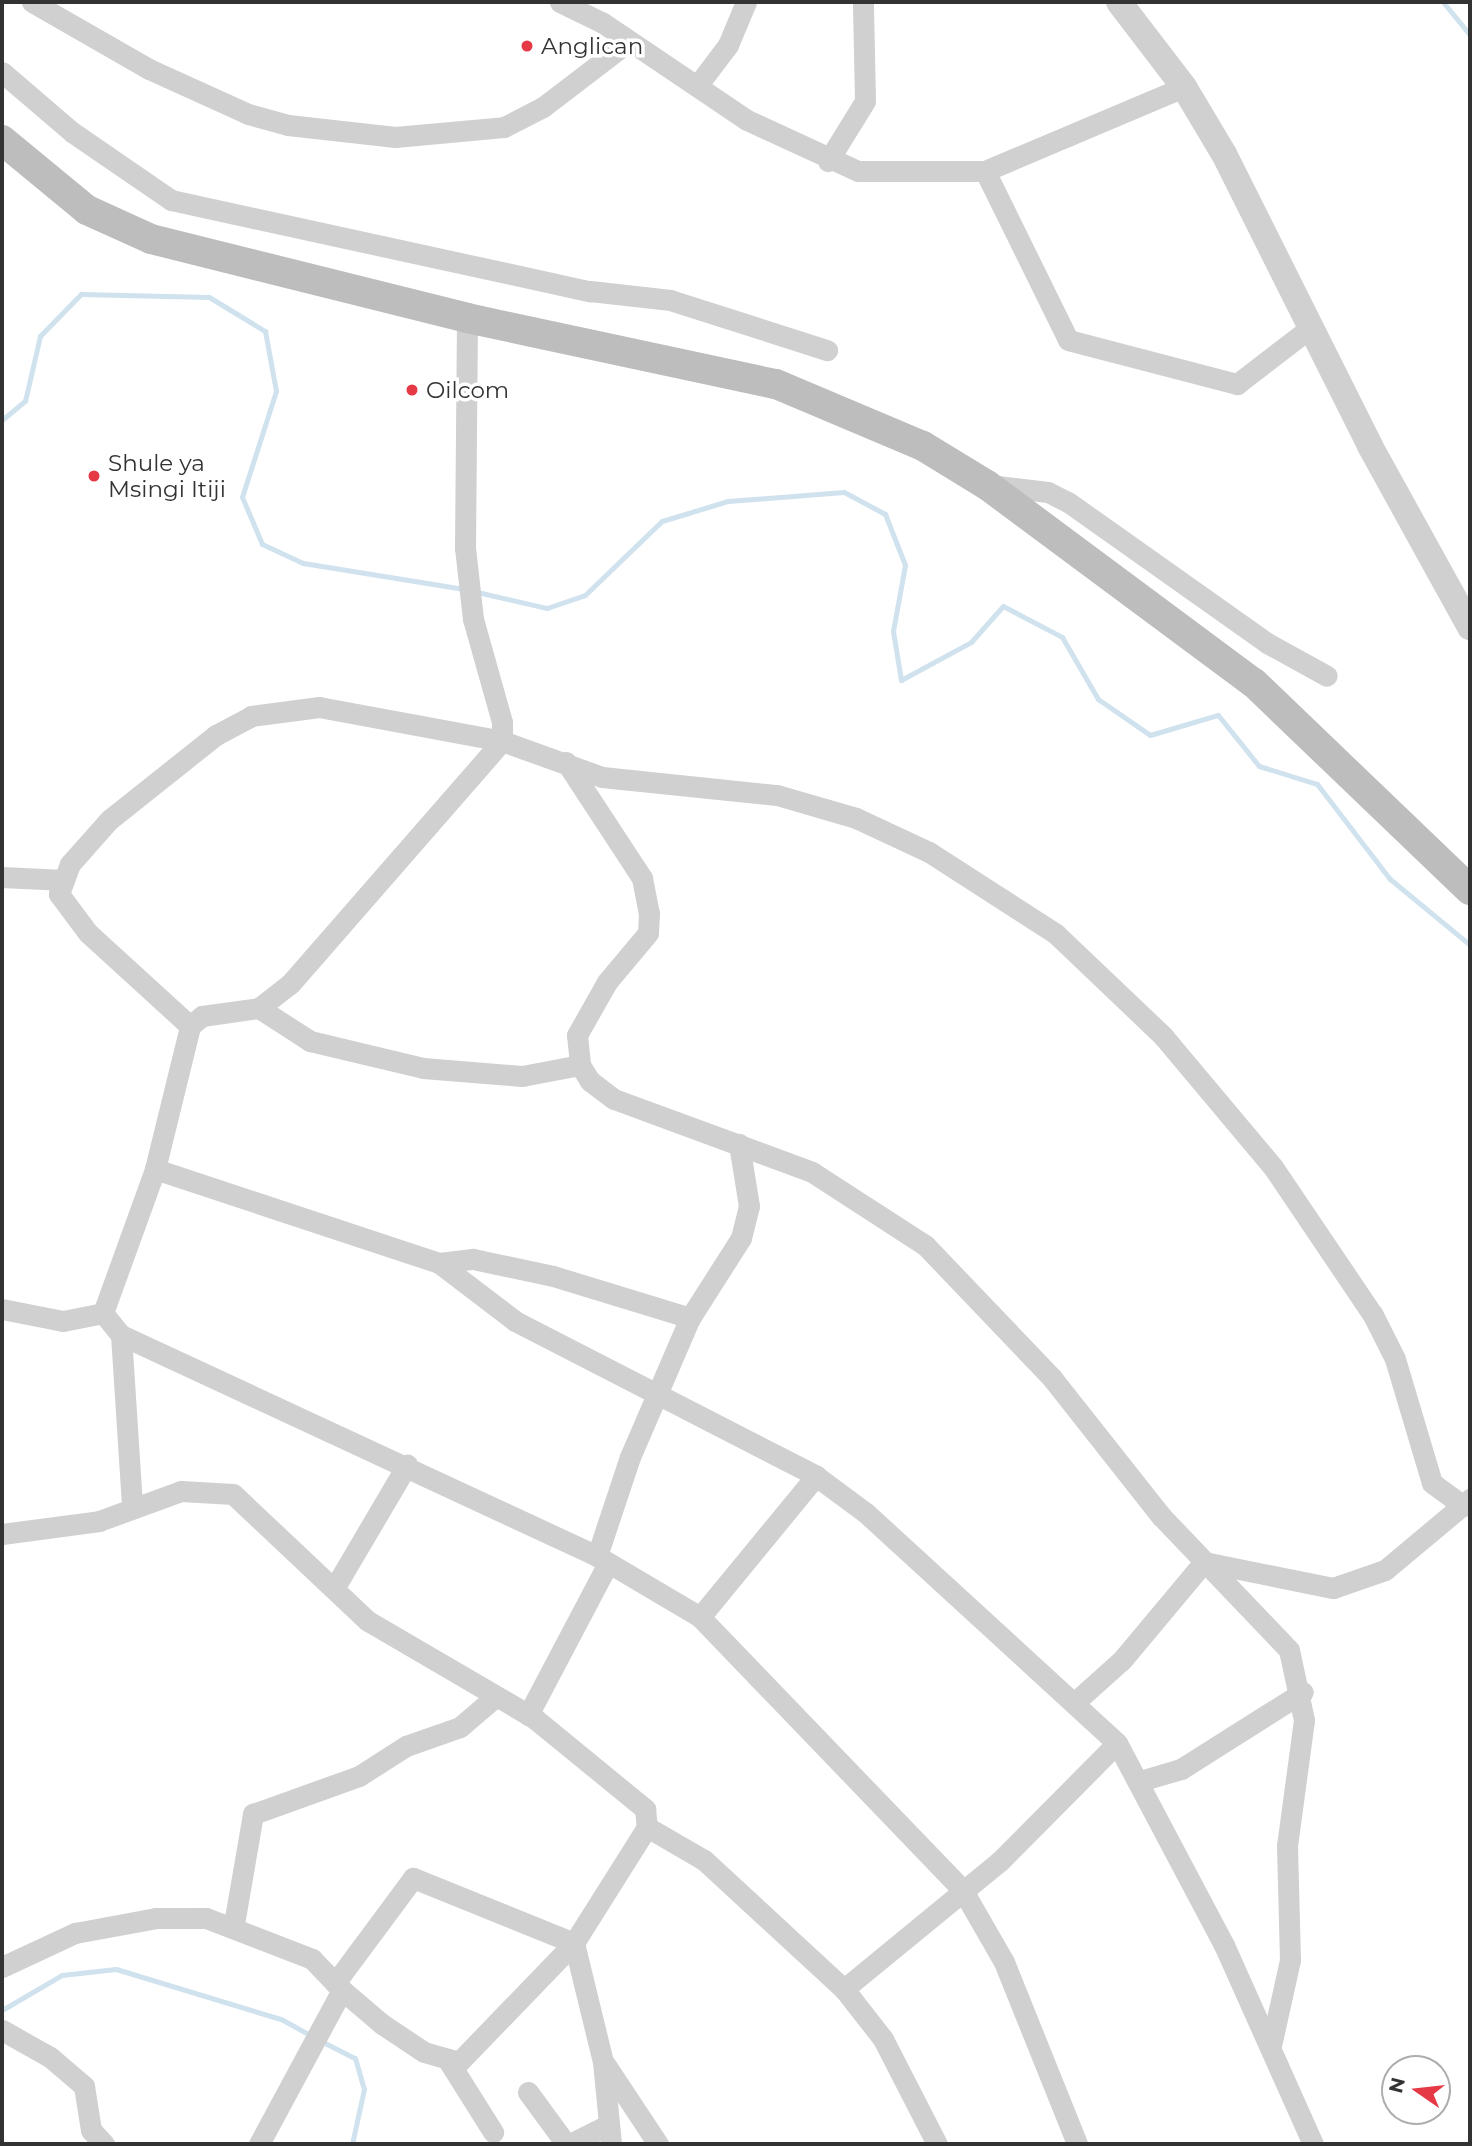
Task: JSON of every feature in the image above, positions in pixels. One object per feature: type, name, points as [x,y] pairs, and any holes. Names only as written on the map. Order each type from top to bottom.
[{"type":"main road","points":[[2,140],[87,210],[151,239],[467,318],[776,384],[911,440],[987,485],[1254,683],[1470,890]]},
{"type":"street","points":[[32,2],[149,69],[248,114],[288,125],[396,136],[504,127],[543,107],[628,42]]},
{"type":"street","points":[[560,2],[697,86],[828,160],[893,175],[985,171],[1184,87]]},
{"type":"street","points":[[697,86],[728,45],[746,2]]},
{"type":"street","points":[[828,160],[865,101],[863,2]]},
{"type":"street","points":[[1119,2],[1184,87],[1470,627]]},
{"type":"street","points":[[2,72],[72,132],[171,200],[590,291],[670,300],[827,350]]},
{"type":"street","points":[[985,171],[1068,340],[1237,384],[1310,328]]},
{"type":"street","points":[[103,1313],[155,1169],[190,1026],[202,1016],[259,1009],[290,984],[413,849],[502,741],[502,722],[473,619],[465,548],[467,318]]},
{"type":"street","points":[[987,485],[1048,492],[1068,502],[1267,643],[1326,676]]},
{"type":"street","points":[[190,1026],[66,909],[59,894],[83,846],[145,788],[251,716],[319,707],[502,741],[602,777],[777,795],[856,818],[929,852],[1056,934],[1163,1036],[1273,1167],[1373,1315],[1395,1359],[1432,1483],[1467,1503],[1385,1570],[1332,1588],[1204,1562]]},
{"type":"street","points":[[566,762],[642,878],[649,913],[642,943],[607,982],[577,1035],[580,1065],[614,1098],[812,1172],[925,1245],[1052,1378],[1204,1562],[1289,1650],[1303,1692],[1286,1871],[1290,1960],[1271,2046]]},
{"type":"street","points":[[2,877],[64,880]]},
{"type":"street","points":[[259,1009],[310,1041],[423,1068],[523,1076],[580,1065]]},
{"type":"street","points":[[528,1715],[603,1560],[620,1483],[690,1318],[741,1238],[749,1206],[739,1144]]},
{"type":"street","points":[[155,1169],[439,1263],[516,1321],[816,1476],[925,1564],[1117,1742],[1140,1781],[1271,2046],[1279,2080],[1313,2144]]},
{"type":"street","points":[[439,1263],[473,1259],[553,1276],[690,1318]]},
{"type":"street","points":[[2,1308],[63,1321],[103,1313]]},
{"type":"street","points":[[103,1313],[121,1335],[407,1465],[603,1560],[699,1617],[962,1889],[1004,1962],[1077,2144]]},
{"type":"street","points":[[121,1335],[132,1504]]},
{"type":"street","points":[[335,1587],[407,1465]]},
{"type":"street","points":[[699,1617],[816,1476]]},
{"type":"street","points":[[2,1534],[99,1521],[132,1504],[181,1491],[233,1494],[335,1587],[368,1621],[494,1698],[528,1715],[584,1753],[645,1809],[647,1826],[574,1943],[467,2057],[449,2062]]},
{"type":"street","points":[[1074,1703],[1122,1660],[1204,1562]]},
{"type":"street","points":[[1140,1781],[1181,1769],[1303,1692]]},
{"type":"street","points":[[234,1924],[253,1814],[359,1776],[406,1746],[460,1727],[494,1698]]},
{"type":"street","points":[[844,1989],[962,1889],[1000,1861],[1117,1742]]},
{"type":"street","points":[[647,1826],[704,1860],[844,1989],[883,2039],[933,2142]]},
{"type":"street","points":[[267,2141],[310,2053],[338,1986],[414,1878],[574,1943]]},
{"type":"street","points":[[2,1967],[75,1933],[117,1924],[169,1918],[234,1924],[312,1959],[338,1986],[424,2052],[449,2062],[493,2132]]},
{"type":"street","points":[[528,2092],[568,2144],[609,2135],[603,2062],[574,1943]]},
{"type":"street","points":[[2,2030],[50,2057],[84,2086],[91,2130],[104,2144]]},
{"type":"street","points":[[603,2062],[658,2144]]},
{"type":"waterway","points":[[1443,2],[1470,35]]},
{"type":"waterway","points":[[2,420],[25,401],[40,336],[81,294],[209,297],[265,331],[276,391],[242,497],[262,544],[303,563],[464,589]]},
{"type":"waterway","points":[[477,592],[547,608],[585,595],[662,521],[728,501],[844,492],[885,514],[905,565],[893,631],[901,680],[971,642],[1003,606],[1062,637],[1098,699],[1150,735],[1218,715],[1259,766],[1317,784],[1390,879],[1470,945]]},
{"type":"waterway","points":[[2,2010],[62,1975],[116,1969],[281,2019],[313,2037]]},
{"type":"waterway","points":[[321,2041],[355,2058],[364,2089],[352,2144]]},
{"type":"place","name":"Anglican","points":[[527,46]]},
{"type":"place","name":"Oilcom","points":[[412,390]]},
{"type":"place","name":"Shule ya Msingi Itiji","points":[[94,476]]}]
